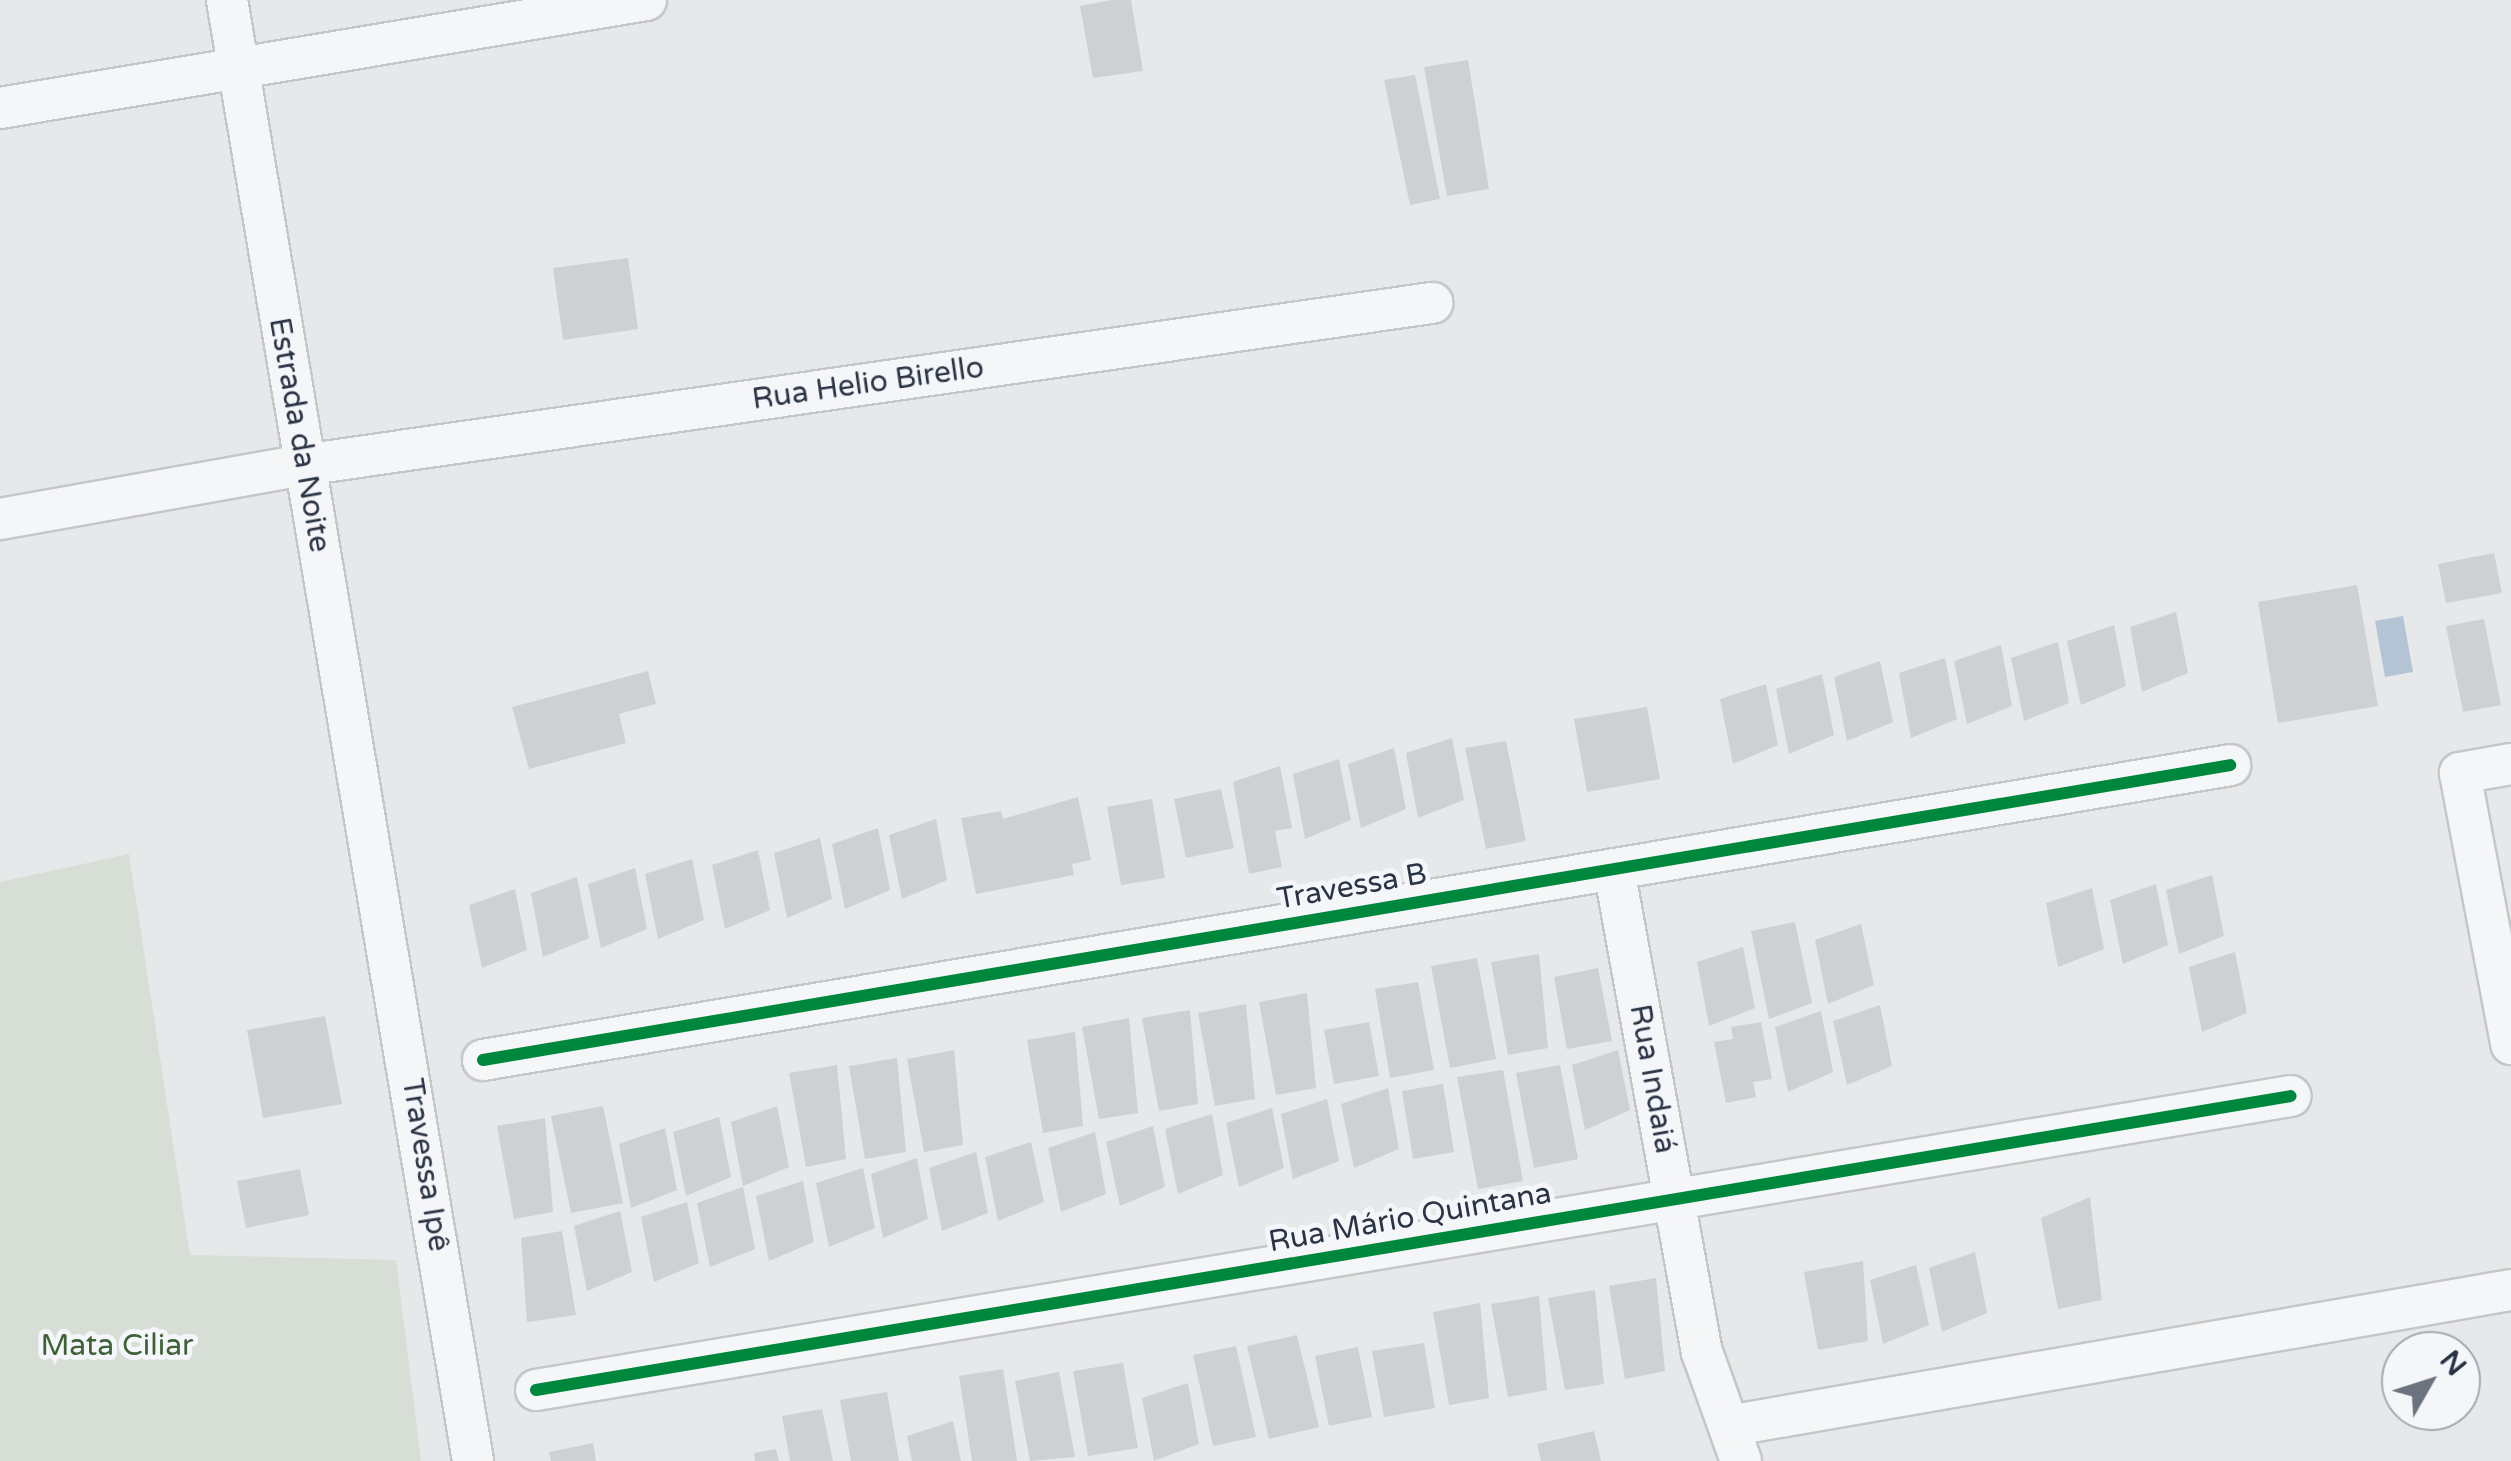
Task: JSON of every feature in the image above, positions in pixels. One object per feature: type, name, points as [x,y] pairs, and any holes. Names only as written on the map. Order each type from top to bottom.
[{"type":"street","name":"Estrada da Noite","points":[[227,0],[303,466],[376,869]]},
{"type":"street","points":[[0,108],[646,0]]},
{"type":"street","name":"Rua Helio Birello","points":[[0,519],[303,466],[1432,303]]},
{"type":"street","points":[[2511,764],[2460,773],[2511,1044]]},
{"type":"street","name":"Travessa B","points":[[483,1060],[2230,765]]},
{"type":"street","name":"Travessa Ipê","points":[[376,869],[473,1461]]},
{"type":"street","name":"Rua Indaiá","points":[[1614,869],[1702,1352],[1738,1443]]},
{"type":"street","name":"Rua Mário Quintana","points":[[536,1390],[2291,1096]]},
{"type":"street","points":[[1738,1443],[2511,1290]]},
{"type":"green space","name":"Mata Ciliar","points":[[129,854],[190,1255],[396,1260],[421,1461],[0,1461],[0,882]]},
{"type":"water","points":[[2403,616],[2413,672],[2385,677],[2375,621]]},
{"type":"building","points":[[1131,0],[1143,71],[1093,78],[1080,6]]},
{"type":"building","points":[[1468,60],[1489,189],[1447,196],[1424,67]]},
{"type":"building","points":[[1415,75],[1440,199],[1410,205],[1384,80]]},
{"type":"building","points":[[628,258],[638,329],[563,340],[553,268]]},
{"type":"building","points":[[2494,553],[2502,593],[2446,603],[2438,564]]},
{"type":"building","points":[[2357,585],[2378,706],[2278,723],[2258,602]]},
{"type":"building","points":[[2176,612],[2188,673],[2142,692],[2130,627]]},
{"type":"building","points":[[2484,619],[2501,705],[2463,712],[2446,626]]},
{"type":"building","points":[[2114,625],[2126,686],[2081,705],[2067,641]]},
{"type":"building","points":[[2058,642],[2069,703],[2024,721],[2011,658]]},
{"type":"building","points":[[2001,645],[2012,706],[1967,724],[1954,661]]},
{"type":"building","points":[[1945,658],[1957,719],[1911,738],[1899,673]]},
{"type":"building","points":[[1880,661],[1893,722],[1847,741],[1834,677]]},
{"type":"building","points":[[648,671],[656,704],[619,714],[626,743],[529,769],[512,707]]},
{"type":"building","points":[[1822,674],[1834,735],[1789,754],[1776,689]]},
{"type":"building","points":[[1766,684],[1778,745],[1733,764],[1720,699]]},
{"type":"building","points":[[1647,707],[1660,779],[1587,792],[1574,719]]},
{"type":"building","points":[[1452,738],[1464,800],[1418,818],[1406,753]]},
{"type":"building","points":[[1506,741],[1526,841],[1486,849],[1465,748]]},
{"type":"building","points":[[1394,748],[1406,809],[1361,828],[1348,764]]},
{"type":"building","points":[[1339,759],[1351,820],[1305,839],[1293,774]]},
{"type":"building","points":[[1280,766],[1292,828],[1275,831],[1282,867],[1249,874],[1233,782]]},
{"type":"building","points":[[1221,789],[1234,848],[1186,858],[1174,799]]},
{"type":"building","points":[[1078,797],[1091,860],[1072,864],[1074,875],[976,894],[961,818],[1001,811],[1003,819]]},
{"type":"building","points":[[1152,799],[1165,878],[1121,885],[1107,807]]},
{"type":"building","points":[[936,819],[947,880],[902,899],[889,835]]},
{"type":"building","points":[[878,828],[890,890],[845,909],[832,844]]},
{"type":"building","points":[[820,838],[832,899],[787,918],[774,853]]},
{"type":"building","points":[[758,850],[770,910],[725,929],[712,865]]},
{"type":"building","points":[[692,859],[704,920],[658,939],[645,874]]},
{"type":"building","points":[[635,868],[647,929],[601,948],[588,884]]},
{"type":"building","points":[[2212,875],[2224,936],[2179,954],[2166,890]]},
{"type":"building","points":[[577,877],[589,938],[543,957],[531,893]]},
{"type":"building","points":[[2156,884],[2168,945],[2123,964],[2110,900]]},
{"type":"building","points":[[2092,888],[2104,949],[2058,967],[2046,903]]},
{"type":"building","points":[[515,889],[527,950],[482,968],[469,905]]},
{"type":"building","points":[[1795,922],[1812,1003],[1769,1019],[1751,931]]},
{"type":"building","points":[[1861,924],[1874,985],[1828,1004],[1815,940]]},
{"type":"building","points":[[1743,947],[1755,1008],[1709,1026],[1697,962]]},
{"type":"building","points":[[2235,952],[2247,1013],[2202,1032],[2189,967]]},
{"type":"building","points":[[1539,954],[1548,1048],[1508,1055],[1491,962]]},
{"type":"building","points":[[1477,958],[1496,1059],[1450,1068],[1431,966]]},
{"type":"building","points":[[1598,968],[1612,1041],[1567,1049],[1554,977]]},
{"type":"building","points":[[1418,982],[1434,1070],[1390,1078],[1375,989]]},
{"type":"building","points":[[1307,993],[1316,1088],[1276,1095],[1259,1002]]},
{"type":"building","points":[[1246,1004],[1255,1099],[1215,1106],[1198,1013]]},
{"type":"building","points":[[1880,1005],[1892,1066],[1847,1085],[1833,1021]]},
{"type":"building","points":[[1190,1010],[1198,1104],[1159,1111],[1142,1018]]},
{"type":"building","points":[[1821,1011],[1833,1072],[1788,1092],[1775,1027]]},
{"type":"building","points":[[325,1016],[342,1104],[263,1118],[247,1030]]},
{"type":"building","points":[[1129,1018],[1138,1113],[1099,1119],[1082,1027]]},
{"type":"building","points":[[1369,1022],[1379,1076],[1334,1084],[1324,1030]]},
{"type":"building","points":[[1761,1022],[1772,1079],[1753,1082],[1756,1097],[1726,1103],[1714,1042],[1733,1039],[1731,1027]]},
{"type":"building","points":[[1075,1032],[1083,1126],[1043,1133],[1027,1040]]},
{"type":"building","points":[[954,1050],[963,1145],[924,1152],[907,1059]]},
{"type":"building","points":[[1618,1050],[1630,1110],[1585,1130],[1572,1065]]},
{"type":"building","points":[[897,1058],[906,1152],[865,1159],[849,1066]]},
{"type":"building","points":[[837,1065],[846,1159],[806,1167],[789,1073]]},
{"type":"building","points":[[1560,1065],[1578,1159],[1534,1168],[1516,1073]]},
{"type":"building","points":[[1503,1070],[1523,1181],[1478,1189],[1457,1077]]},
{"type":"building","points":[[1443,1084],[1454,1152],[1413,1159],[1402,1091]]},
{"type":"building","points":[[1388,1088],[1399,1149],[1354,1168],[1341,1104]]},
{"type":"building","points":[[1327,1099],[1339,1161],[1293,1179],[1281,1114]]},
{"type":"building","points":[[603,1106],[623,1203],[571,1213],[551,1116]]},
{"type":"building","points":[[777,1106],[789,1167],[743,1186],[731,1122]]},
{"type":"building","points":[[1272,1108],[1284,1168],[1239,1187],[1226,1123]]},
{"type":"building","points":[[1212,1114],[1223,1175],[1178,1194],[1165,1129]]},
{"type":"building","points":[[719,1117],[731,1177],[686,1196],[673,1132]]},
{"type":"building","points":[[545,1118],[553,1212],[514,1219],[497,1126]]},
{"type":"building","points":[[1153,1126],[1165,1187],[1120,1206],[1106,1142]]},
{"type":"building","points":[[665,1128],[677,1190],[631,1208],[619,1144]]},
{"type":"building","points":[[1095,1132],[1106,1194],[1061,1212],[1048,1148]]},
{"type":"building","points":[[1031,1142],[1044,1202],[998,1221],[985,1157]]},
{"type":"building","points":[[976,1152],[988,1213],[942,1231],[929,1168]]},
{"type":"building","points":[[917,1158],[928,1219],[883,1238],[871,1174]]},
{"type":"building","points":[[863,1168],[875,1228],[829,1247],[816,1183]]},
{"type":"building","points":[[300,1169],[309,1215],[246,1228],[237,1181]]},
{"type":"building","points":[[803,1181],[814,1242],[769,1261],[756,1196]]},
{"type":"building","points":[[743,1187],[755,1249],[710,1267],[697,1203]]},
{"type":"building","points":[[2090,1197],[2102,1300],[2058,1309],[2041,1218]]},
{"type":"building","points":[[687,1202],[699,1263],[654,1282],[641,1217]]},
{"type":"building","points":[[620,1211],[632,1272],[587,1291],[574,1226]]},
{"type":"building","points":[[562,1231],[576,1315],[527,1322],[521,1238]]},
{"type":"building","points":[[1975,1252],[1987,1313],[1942,1332],[1929,1268]]},
{"type":"building","points":[[1863,1261],[1868,1341],[1818,1350],[1804,1272]]},
{"type":"building","points":[[1916,1265],[1929,1325],[1883,1344],[1870,1280]]},
{"type":"building","points":[[1656,1278],[1665,1371],[1625,1379],[1609,1286]]},
{"type":"building","points":[[1595,1290],[1604,1384],[1565,1390],[1548,1298]]},
{"type":"building","points":[[1539,1296],[1547,1390],[1508,1397],[1491,1304]]},
{"type":"building","points":[[1480,1303],[1489,1398],[1449,1405],[1433,1312]]},
{"type":"building","points":[[1297,1335],[1319,1427],[1269,1439],[1247,1346]]},
{"type":"building","points":[[1424,1343],[1435,1408],[1384,1417],[1372,1351]]},
{"type":"building","points":[[1236,1346],[1256,1437],[1213,1446],[1193,1355]]},
{"type":"building","points":[[1358,1347],[1372,1417],[1329,1426],[1315,1356]]},
{"type":"building","points":[[1123,1363],[1138,1448],[1088,1456],[1073,1371]]},
{"type":"building","points":[[1003,1369],[1017,1461],[972,1461],[959,1376]]},
{"type":"building","points":[[1059,1372],[1075,1457],[1030,1461],[1015,1381]]},
{"type":"building","points":[[1188,1383],[1199,1444],[1154,1461],[1142,1398]]},
{"type":"building","points":[[887,1392],[899,1461],[851,1461],[840,1400]]},
{"type":"building","points":[[822,1409],[833,1461],[790,1461],[782,1416]]},
{"type":"building","points":[[953,1421],[961,1461],[912,1461],[907,1436]]},
{"type":"building","points":[[1594,1431],[1601,1461],[1541,1461],[1537,1444]]},
{"type":"building","points":[[593,1443],[596,1461],[551,1461],[549,1452]]},
{"type":"building","points":[[776,1449],[779,1461],[755,1461],[754,1453]]},
{"type":"cycle path","points":[[483,1060],[2230,765]]},
{"type":"cycle path","points":[[536,1390],[2291,1096]]}]
